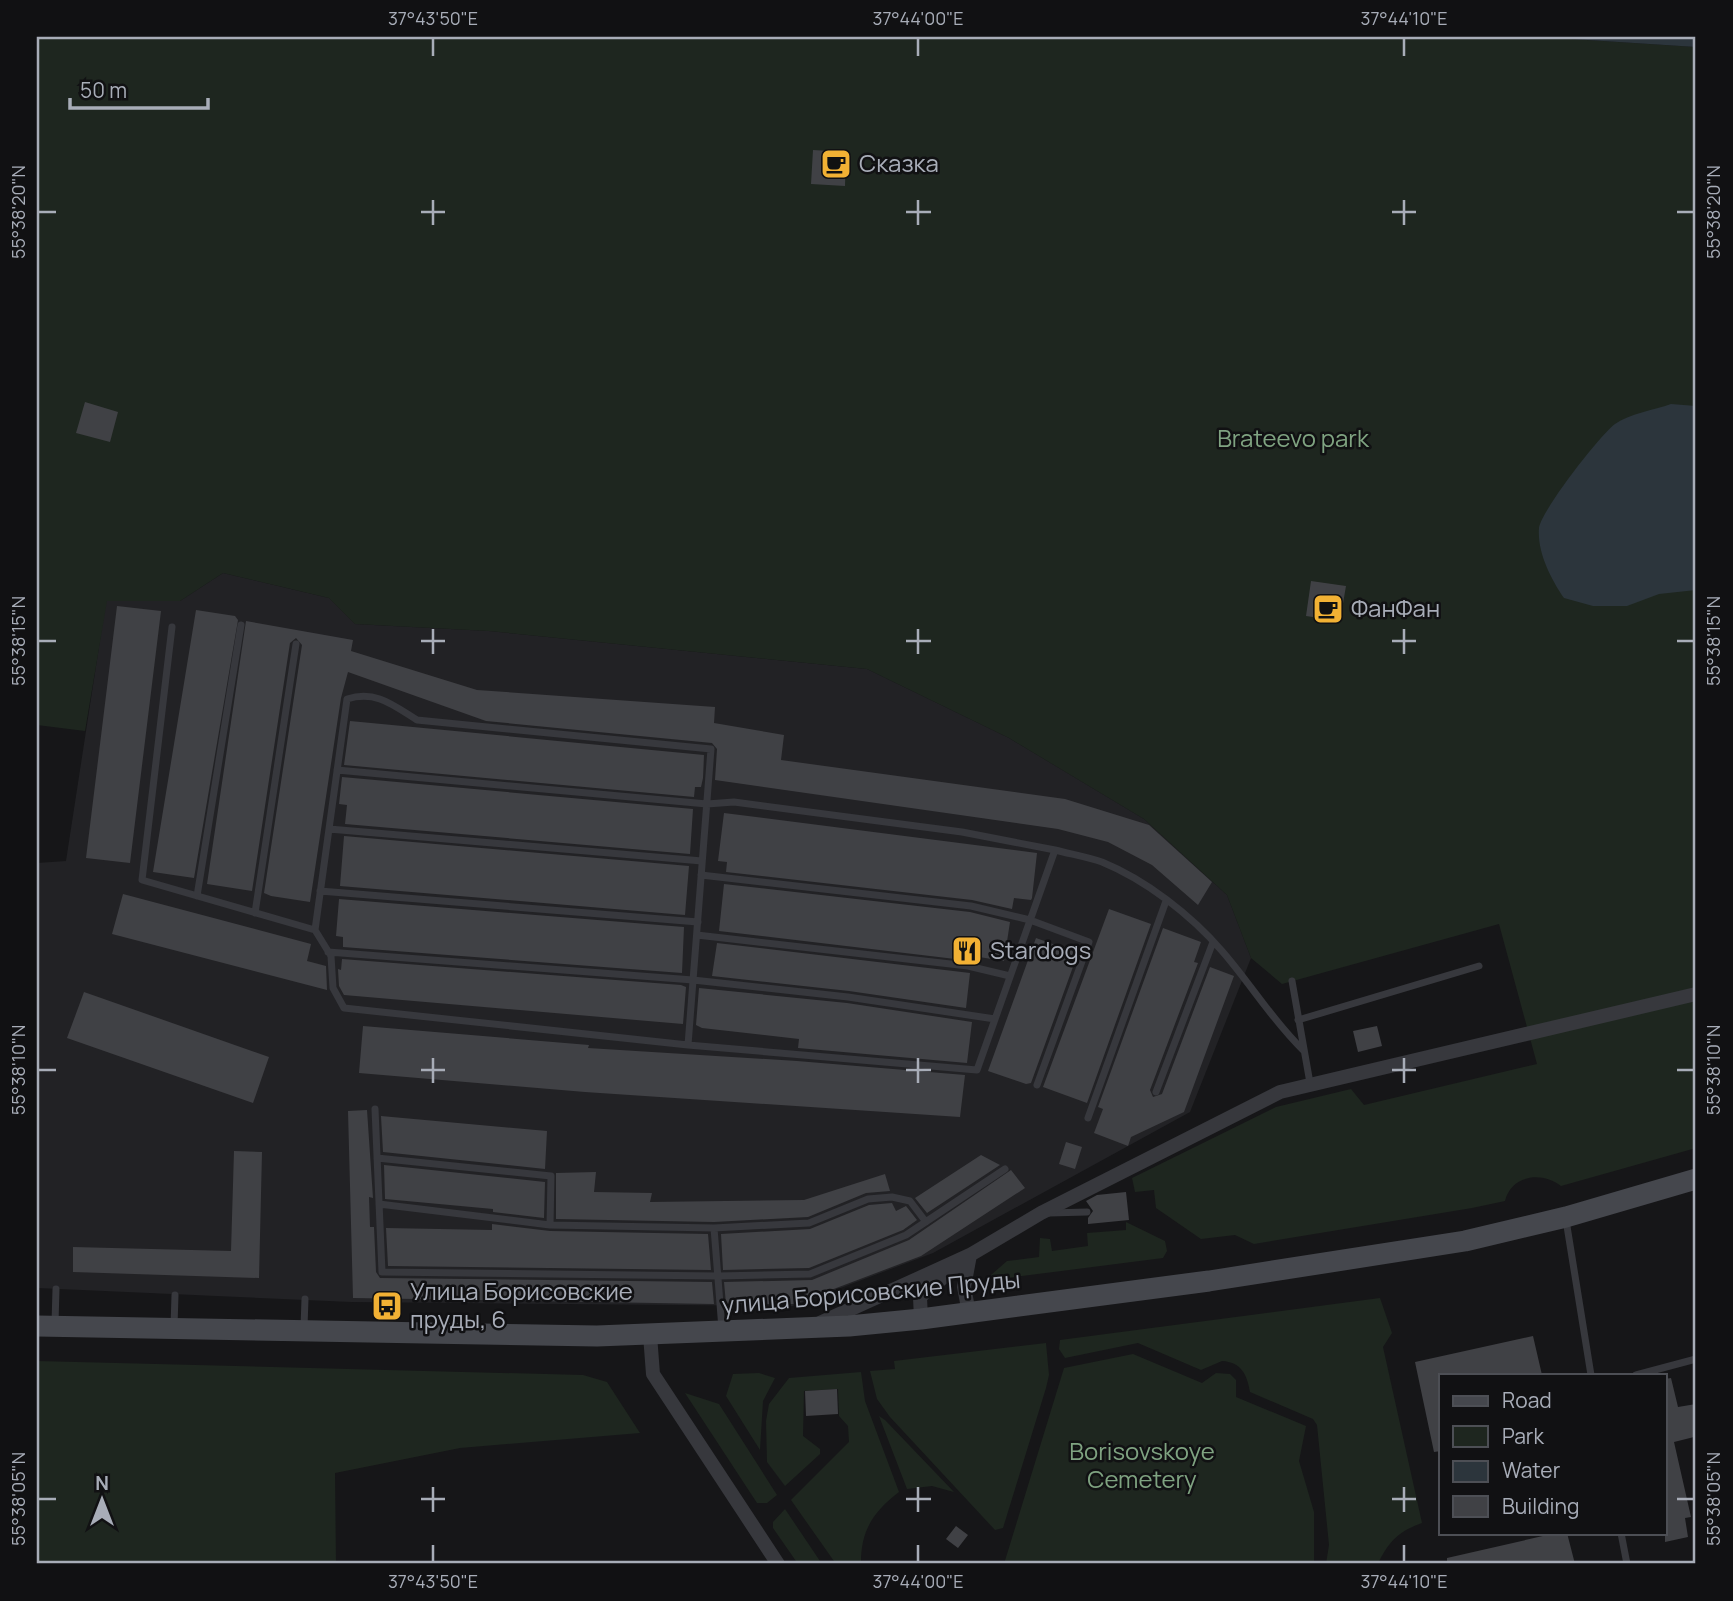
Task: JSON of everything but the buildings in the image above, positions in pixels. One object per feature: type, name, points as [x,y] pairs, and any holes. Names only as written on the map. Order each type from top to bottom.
[{"type":"main road","name":"улица Борисовские Пруды","points":[[46,1327],[304,1333],[650,1335],[921,1320],[1209,1282],[1465,1241],[1566,1217],[1696,1179]]},
{"type":"street","points":[[809,1328],[970,1255],[1041,1213],[1280,1092],[1696,994]]},
{"type":"street","points":[[969,1313],[964,1287],[970,1255]]},
{"type":"street","points":[[921,1320],[920,1297],[970,1255]]},
{"type":"street","points":[[650,1335],[653,1374],[778,1564]]},
{"type":"lane","points":[[197,896],[241,625]]},
{"type":"lane","points":[[173,627],[142,880],[315,930]]},
{"type":"lane","points":[[255,913],[296,644]]},
{"type":"lane","points":[[688,1045],[711,749],[417,720],[388,702],[364,694],[347,699],[315,930],[328,952],[332,988],[344,1008],[688,1045],[977,1070],[1055,850]]},
{"type":"lane","points":[[337,771],[707,804],[734,802],[922,827],[1055,850],[1101,862],[1140,882],[1213,942],[1282,1030],[1303,1050]]},
{"type":"lane","points":[[328,829],[702,861]]},
{"type":"lane","points":[[701,875],[971,906],[1030,920],[1089,942],[1037,1085]]},
{"type":"lane","points":[[320,891],[698,922]]},
{"type":"lane","points":[[1088,1118],[1166,901]]},
{"type":"lane","points":[[697,935],[968,966],[1010,976]]},
{"type":"lane","points":[[1156,1092],[1213,942]]},
{"type":"lane","points":[[328,952],[693,980],[848,997],[995,1019]]},
{"type":"lane","points":[[1298,1020],[1479,966]]},
{"type":"lane","points":[[1292,981],[1310,1083]]},
{"type":"lane","points":[[375,1109],[382,1272],[718,1276],[810,1274],[906,1235],[1005,1169]]},
{"type":"lane","points":[[377,1158],[551,1176],[550,1225]]},
{"type":"lane","points":[[379,1204],[550,1225],[714,1228],[809,1223],[869,1199],[892,1197],[909,1201],[926,1222]]},
{"type":"lane","points":[[1041,1213],[1087,1212]]},
{"type":"lane","points":[[1566,1217],[1591,1374]]},
{"type":"lane","points":[[714,1228],[723,1333]]},
{"type":"lane","points":[[46,1327],[56,1289]]},
{"type":"lane","points":[[174,1329],[175,1295]]},
{"type":"lane","points":[[304,1333],[305,1299]]},
{"type":"lane","points":[[1640,1374],[1696,1359]]},
{"type":"lane","points":[[1621,1534],[1628,1564]]},
{"type":"shaded area","points":[[223,573],[329,598],[355,624],[489,631],[867,669],[1009,738],[1144,819],[1227,895],[1251,958],[1190,1112],[933,1253],[793,1306],[351,1302],[37,1288],[37,863],[66,861],[106,601],[180,601]]},
{"type":"green space","name":"Brateevo park","points":[[37,37],[1541,37],[1696,47],[1696,1148],[1561,1186],[1545,1178],[1528,1178],[1520,1181],[1508,1192],[1505,1201],[1472,1208],[1254,1244],[1235,1235],[1201,1239],[1156,1208],[1154,1190],[1135,1192],[1132,1178],[1276,1107],[1351,1089],[1364,1105],[1537,1064],[1499,924],[1282,984],[1251,958],[1227,895],[1144,819],[1009,738],[867,669],[489,631],[355,624],[329,598],[223,573],[180,601],[107,601],[85,731],[37,725]]},
{"type":"green space","points":[[1126,1222],[1165,1241],[1167,1251],[1163,1258],[991,1280],[991,1275],[1007,1261],[1039,1257],[1040,1238],[1050,1239],[1052,1251],[1088,1246],[1087,1233],[1126,1230]]},
{"type":"green space","points":[[1380,1298],[1392,1333],[1383,1347],[1422,1523],[1395,1538],[1378,1564],[1326,1564],[1329,1545],[1317,1425],[1313,1419],[1250,1392],[1245,1375],[1234,1364],[1222,1361],[1201,1370],[1138,1343],[1065,1358],[1059,1349],[1060,1340]]},
{"type":"green space","points":[[1046,1343],[1049,1375],[1046,1388],[1003,1528],[995,1530],[890,1417],[877,1399],[870,1371],[895,1369],[894,1361]]},
{"type":"green space","name":"Borisovskoye Cemetery","points":[[1133,1354],[1202,1383],[1216,1373],[1230,1374],[1236,1380],[1236,1397],[1306,1426],[1299,1461],[1314,1512],[1314,1564],[1004,1564],[1064,1368]]},
{"type":"green space","points":[[37,1361],[583,1375],[607,1382],[640,1433],[460,1448],[335,1473],[336,1564],[37,1564]]},
{"type":"green space","points":[[861,1372],[865,1401],[899,1492],[876,1514],[866,1531],[861,1562],[836,1564],[791,1500],[849,1442],[848,1426],[839,1416],[838,1389],[804,1391],[803,1436],[820,1449],[820,1454],[785,1486],[767,1462],[766,1421],[769,1404],[789,1378]]},
{"type":"green space","points":[[759,1373],[775,1378],[763,1401],[760,1450],[726,1396],[733,1374]]},
{"type":"green space","points":[[685,1393],[719,1404],[777,1495],[767,1503],[757,1503]]},
{"type":"green space","points":[[879,1416],[954,1492],[932,1486],[907,1489]]},
{"type":"green space","points":[[785,1509],[822,1564],[798,1564],[773,1528],[773,1522]]},
{"type":"water","points":[[1541,37],[1696,37],[1696,47]]},
{"type":"water","points":[[1671,404],[1696,406],[1696,590],[1659,594],[1627,606],[1593,606],[1564,598],[1550,574],[1540,546],[1539,528],[1542,519],[1572,474],[1615,424]]},
{"type":"place","name":"Сказка","points":[[836,164]]},
{"type":"place","name":"ФанФан","points":[[1328,609]]},
{"type":"place","name":"Stardogs","points":[[967,951]]},
{"type":"place","name":"Улица Борисовские пруды, 6","points":[[387,1306]]}]
